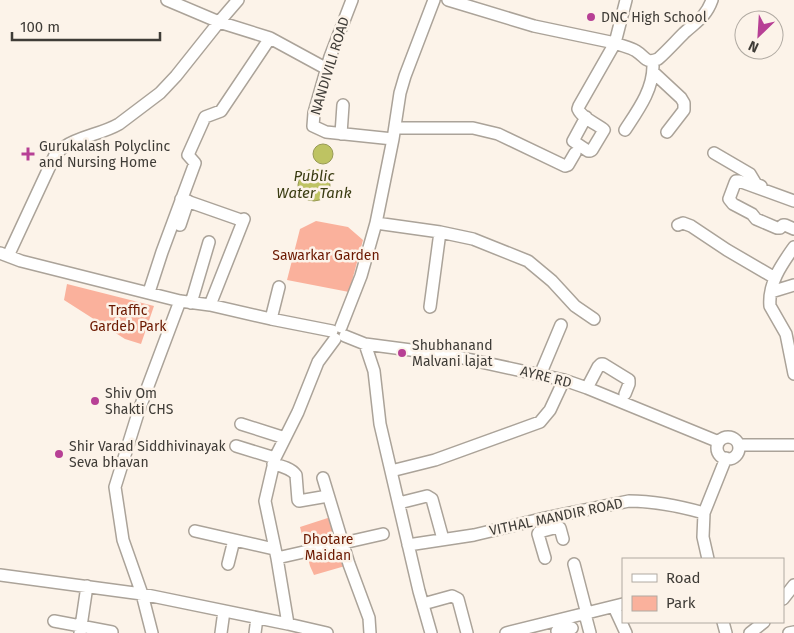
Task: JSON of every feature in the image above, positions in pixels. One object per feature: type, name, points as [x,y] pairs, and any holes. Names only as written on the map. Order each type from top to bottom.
[{"type":"street","points":[[167,0],[219,22],[270,38],[327,69]]},
{"type":"street","points":[[4,255],[56,155],[65,146],[113,127],[160,93],[238,0]]},
{"type":"street","name":"NANDIVILI ROAD","points":[[352,0],[330,57],[314,113],[313,126],[326,132],[341,134],[394,134],[473,128],[498,134],[565,166],[568,165],[575,152]]},
{"type":"street","points":[[288,624],[265,502],[274,461],[298,412],[318,362],[338,333],[361,276],[376,223],[394,134],[400,93],[434,0]]},
{"type":"street","points":[[448,0],[534,26],[615,43],[636,51],[653,67],[684,103],[684,110],[667,132]]},
{"type":"street","points":[[586,117],[579,112],[579,106],[615,43],[626,0]]},
{"type":"street","points":[[625,130],[645,99],[653,67],[658,59],[698,22],[709,9],[712,0]]},
{"type":"street","points":[[180,225],[195,162],[188,155],[205,117],[221,111],[270,38]]},
{"type":"street","points":[[341,134],[343,105]]},
{"type":"street","points":[[714,153],[750,174],[756,184],[794,195]]},
{"type":"street","points":[[794,201],[739,181],[734,183],[728,199],[733,204],[752,214],[756,220],[777,228],[785,225],[794,229]]},
{"type":"street","points":[[185,200],[241,219],[210,306]]},
{"type":"street","points":[[149,292],[162,252],[185,200]]},
{"type":"street","points":[[376,223],[440,232],[473,239],[528,262],[552,281],[575,306],[594,319]]},
{"type":"street","points":[[678,225],[683,223],[691,226],[775,278]]},
{"type":"street","points":[[430,307],[440,232]]},
{"type":"street","points":[[152,633],[142,594],[123,540],[115,487],[138,410],[210,242]]},
{"type":"street","points":[[794,247],[781,265],[775,278],[770,306],[786,334],[794,374]]},
{"type":"street","name":"AYRE RD","points":[[4,255],[185,302],[338,333],[365,344],[449,356],[564,380],[719,442]]},
{"type":"street","points":[[771,292],[794,285]]},
{"type":"street","points":[[271,319],[280,287]]},
{"type":"street","points":[[263,300],[275,303]]},
{"type":"street","points":[[540,375],[560,325]]},
{"type":"street","points":[[365,344],[374,371],[380,424],[431,633]]},
{"type":"street","points":[[587,388],[598,367],[600,364],[603,364],[629,380],[625,394]]},
{"type":"street","points":[[391,471],[435,460],[540,422],[550,410],[564,380]]},
{"type":"street","points":[[241,424],[285,438]]},
{"type":"street","points":[[739,445],[736,455],[730,458],[723,457],[718,452],[719,442],[725,438],[732,438],[739,445],[794,445]]},
{"type":"street","points":[[236,446],[292,470],[296,475],[299,501],[328,496]]},
{"type":"street","points":[[708,558],[702,537],[704,513],[726,458]]},
{"type":"street","points":[[323,478],[342,544],[369,618],[370,633]]},
{"type":"street","points":[[399,503],[427,496],[430,497],[443,539]]},
{"type":"street","name":"VITHAL MANDIR ROAD","points":[[408,545],[474,535],[544,518],[629,501],[676,506],[704,513]]},
{"type":"street","points":[[544,518],[548,530]]},
{"type":"street","points":[[545,558],[538,534],[559,527],[563,539]]},
{"type":"street","points":[[195,531],[234,540],[276,554],[342,544],[383,534]]},
{"type":"street","points":[[228,564],[234,540]]},
{"type":"street","points":[[574,564],[590,633]]},
{"type":"street","points":[[0,575],[142,594],[327,633]]},
{"type":"street","points":[[784,598],[794,585]]},
{"type":"street","points":[[81,630],[86,586]]},
{"type":"street","points":[[423,604],[452,596],[455,597],[458,599],[467,633]]},
{"type":"street","points":[[556,629],[586,614],[618,606],[622,620]]},
{"type":"street","points":[[221,633],[224,611]]},
{"type":"street","points":[[256,633],[257,618]]},
{"type":"street","points":[[54,621],[81,630],[112,632]]},
{"type":"street","points":[[750,633],[763,623]]},
{"type":"street","points":[[506,633],[572,628]]},
{"type":"street","points":[[789,633],[794,632]]},
{"type":"green space","name":"Sawarkar Garden","points":[[316,221],[348,227],[363,240],[349,292],[287,280],[300,229]]},
{"type":"green space","name":"Traffic Gardeb Park","points":[[67,284],[154,306],[141,344],[125,339],[64,300]]},
{"type":"green space","name":"Dhotare Maidan","points":[[337,515],[349,540],[352,564],[314,575],[300,527]]},
{"type":"water","name":"Public Water Tank","points":[[319,144],[327,144],[333,150],[333,158],[327,164],[319,164],[313,158],[313,150]]},
{"type":"water","name":"Public Water Tank","points":[[314,169],[325,174],[330,185],[325,196],[314,201],[303,196],[298,185],[303,174]]},
{"type":"place","name":"DNC High School","points":[[591,17]]},
{"type":"place","name":"Gurukalash Polyclinc and Nursing Home","points":[[28,154]]},
{"type":"place","name":"Shubhanand Malvani lajat","points":[[402,353]]},
{"type":"place","name":"Shiv Om Shakti CHS","points":[[95,401]]},
{"type":"place","name":"Shir Varad Siddhivinayak Seva bhavan","points":[[59,454]]}]
